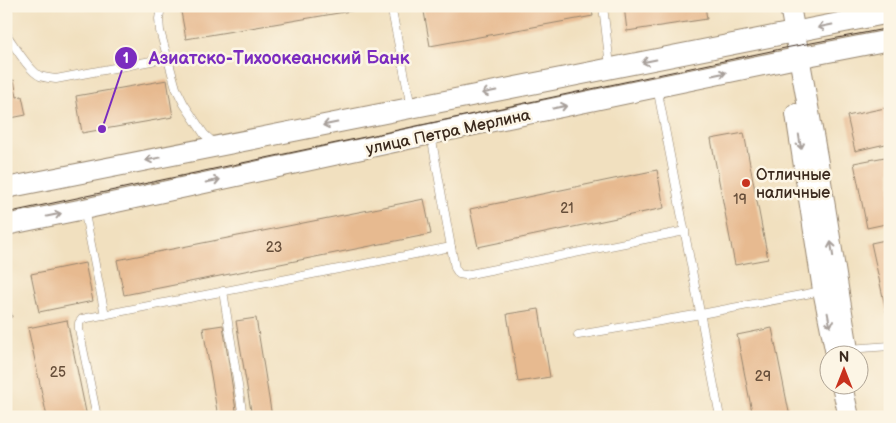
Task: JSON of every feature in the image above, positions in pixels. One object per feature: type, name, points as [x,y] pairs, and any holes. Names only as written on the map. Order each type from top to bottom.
[{"type":"main road","points":[[777,6],[789,33]]},
{"type":"main road","points":[[790,6],[789,33],[824,290],[842,346]]},
{"type":"main road","name":"улица Петра Мерлина","points":[[6,188],[890,13]]},
{"type":"main road","name":"улица Петра Мерлина","points":[[6,225],[793,58],[890,40]]},
{"type":"main road","points":[[793,58],[817,157],[843,346]]},
{"type":"main road","points":[[844,396],[849,417]]},
{"type":"main road","points":[[853,396],[856,417]]},
{"type":"lane","points":[[6,11],[10,6]]},
{"type":"lane","points":[[161,6],[158,19],[176,88],[204,134],[217,146]]},
{"type":"lane","points":[[391,6],[411,108]]},
{"type":"lane","points":[[603,6],[610,68]]},
{"type":"lane","points":[[6,34],[33,72],[48,78],[56,79],[167,58]]},
{"type":"lane","points":[[657,87],[720,417]]},
{"type":"lane","points":[[431,134],[455,268],[459,274],[465,275],[685,231]]},
{"type":"lane","points":[[84,209],[105,315]]},
{"type":"lane","points":[[97,417],[79,323],[82,319],[451,247]]},
{"type":"lane","points":[[578,335],[824,290]]},
{"type":"lane","points":[[223,291],[243,417]]},
{"type":"lane","points":[[868,349],[890,346]]},
{"type":"building","points":[[180,6],[374,6],[374,7],[186,39]]},
{"type":"building","points":[[423,6],[591,6],[593,16],[430,46]]},
{"type":"building","points":[[624,6],[705,6],[707,19],[627,31]]},
{"type":"building","points":[[14,80],[17,97],[22,96],[26,115],[6,119],[6,82]]},
{"type":"building","points":[[167,80],[173,117],[82,133],[76,96]]},
{"type":"building","points":[[885,108],[890,132],[890,143],[855,151],[847,116]]},
{"type":"building","points":[[744,133],[768,259],[735,265],[711,139]]},
{"type":"building","points":[[890,156],[890,223],[867,228],[854,163]]},
{"type":"building","points":[[657,170],[664,208],[478,247],[470,209]]},
{"type":"building","points":[[424,199],[431,234],[124,295],[117,260]]},
{"type":"building","points":[[890,239],[890,314],[887,315],[871,243]]},
{"type":"building","points":[[85,263],[93,301],[39,312],[31,274]]},
{"type":"building","points":[[6,295],[12,317],[6,318]]},
{"type":"building","points":[[539,309],[550,377],[518,382],[507,314]]},
{"type":"building","points":[[256,318],[272,417],[252,417],[236,321]]},
{"type":"building","points":[[67,320],[87,417],[47,417],[28,328]]},
{"type":"building","points":[[223,325],[237,417],[218,417],[203,328]]},
{"type":"building","points":[[772,328],[790,417],[753,417],[737,335]]},
{"type":"tram line","points":[[6,213],[785,48],[890,28]]},
{"type":"place","name":"Азиатско-Тихоокеанский Банк","points":[[102,129]]},
{"type":"place","name":"Отличные наличные","points":[[746,183]]}]
